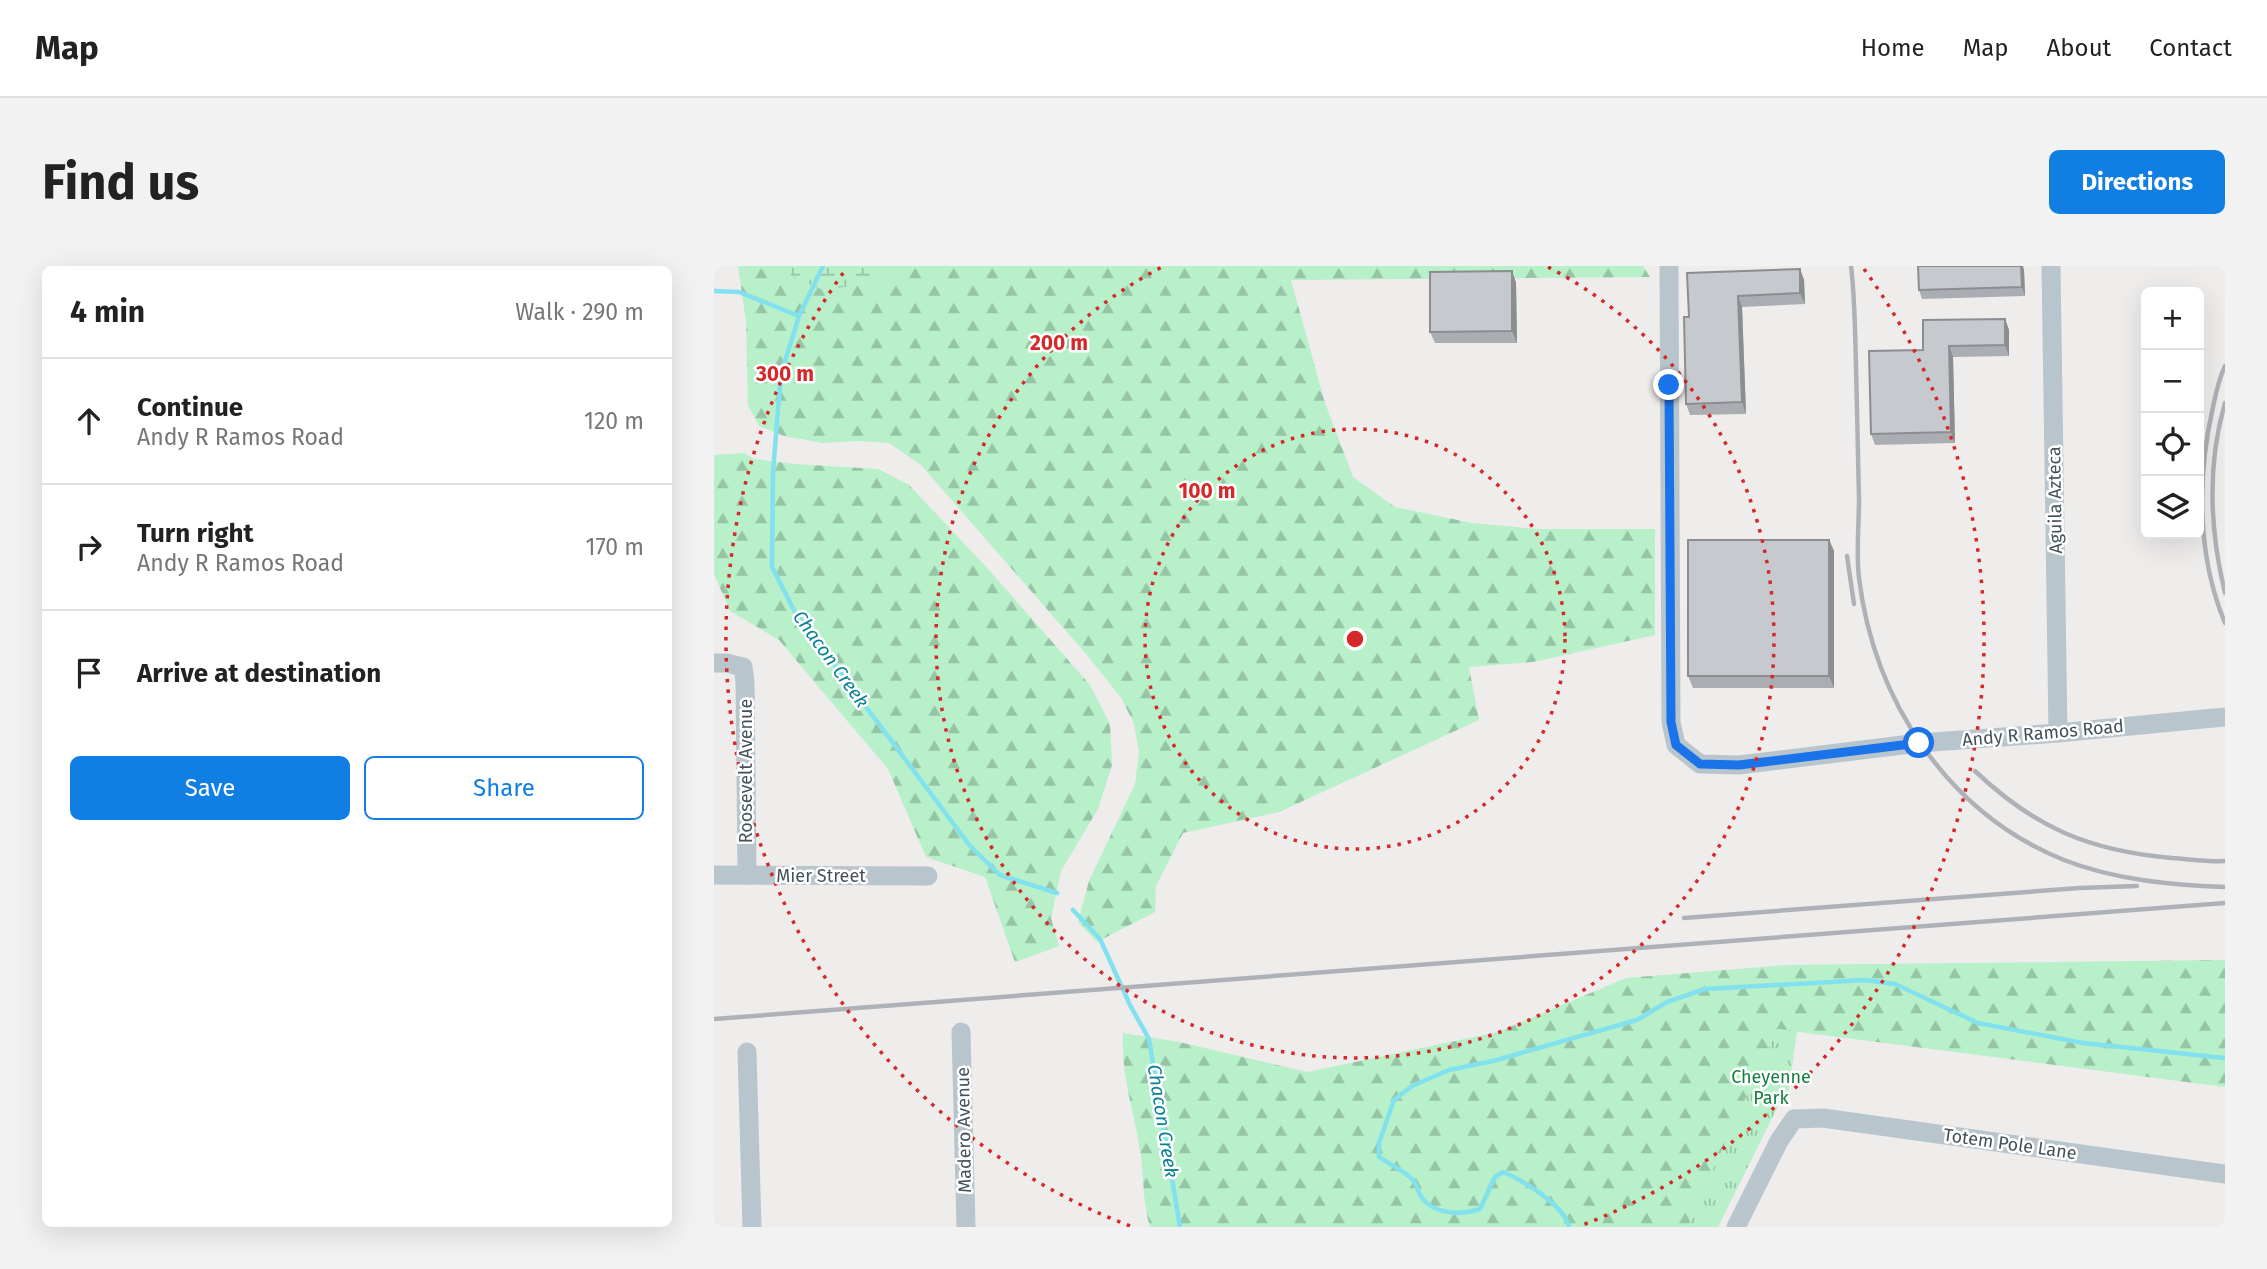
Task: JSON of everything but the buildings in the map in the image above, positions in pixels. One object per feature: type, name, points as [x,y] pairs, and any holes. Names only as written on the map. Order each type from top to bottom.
[{"type":"street","name":"Andy R Ramos Road","points":[[1669,266],[1671,722],[1676,745],[1700,764],[1739,765],[1919,743],[2225,717]]},
{"type":"street","name":"Aguila Azteca","points":[[2051,266],[2058,733]]},
{"type":"street","name":"Roosevelt Avenue","points":[[714,663],[743,667],[747,875]]},
{"type":"street","name":"Mier Street","points":[[714,875],[928,876]]},
{"type":"street","name":"Madero Avenue","points":[[961,1032],[966,1227]]},
{"type":"street","points":[[747,1052],[752,1227]]},
{"type":"street","name":"Totem Pole Lane","points":[[1736,1227],[1779,1141],[1794,1119],[1823,1118],[2225,1174]]},
{"type":"green space","points":[[738,266],[1643,266],[1650,277],[1291,280],[1325,403],[1353,477],[1395,507],[1472,523],[1537,529],[1655,529],[1655,635],[1533,662],[1469,667],[1479,720],[1279,812],[1183,833],[1156,886],[1155,912],[1097,942],[1078,922],[1089,881],[1135,784],[1139,752],[1134,724],[1122,699],[1087,655],[921,465],[889,443],[823,443],[784,436],[759,426],[748,405],[746,322]]},
{"type":"green space","points":[[792,266],[893,266],[884,278],[825,291],[791,276]]},
{"type":"green space","points":[[744,453],[754,459],[795,464],[878,469],[909,485],[989,570],[1090,685],[1110,724],[1112,765],[1098,809],[1061,871],[1051,918],[1059,946],[1015,962],[985,877],[926,857],[888,769],[779,640],[730,611],[714,574],[714,455]]},
{"type":"green space","points":[[2225,960],[2225,1087],[1777,1029],[1687,1227],[1150,1227],[1141,1157],[1126,1081],[1123,1033],[1179,1042],[1307,1072],[1498,1032],[1626,978],[1786,965]]},
{"type":"green space","name":"Cheyenne Park","points":[[1777,1029],[1797,1031],[1787,1102],[1779,1104],[1718,1227],[1687,1227]]},
{"type":"waterway","name":"Chacon Creek","points":[[823,266],[799,316],[781,374],[773,471],[772,567],[795,612],[970,846],[1000,875],[1057,893]]},
{"type":"waterway","points":[[714,291],[739,292],[799,316]]},
{"type":"waterway","name":"Chacon Creek","points":[[1073,910],[1100,939],[1130,1005],[1149,1039],[1180,1227]]},
{"type":"waterway","points":[[1569,1227],[1552,1202],[1532,1187],[1503,1172],[1495,1177],[1480,1209],[1449,1212],[1427,1204],[1412,1179],[1379,1157],[1379,1143],[1394,1100],[1412,1086],[1449,1070],[1493,1061],[1637,1020],[1667,1002],[1705,989],[1865,980],[1895,984],[1978,1023],[2083,1043],[2225,1058]]},
{"type":"railway","points":[[1851,266],[1856,366],[1859,578],[1867,623],[1881,667],[1900,708],[1923,747],[1952,782],[1985,813],[2022,839],[2064,860],[2123,877],[2225,887]]},
{"type":"railway","points":[[2225,366],[2208,434],[2202,488],[2202,516],[2209,571],[2225,623]]},
{"type":"railway","points":[[2225,403],[2213,474],[2216,546],[2225,593]]},
{"type":"railway","points":[[1847,556],[1854,604]]},
{"type":"railway","points":[[1975,771],[1997,791],[2042,822],[2089,842],[2142,855],[2225,861]]},
{"type":"railway","points":[[1684,918],[2137,886]]},
{"type":"railway","points":[[714,1019],[2225,903]]},
{"type":"route","points":[[1669,385],[1671,722],[1676,745],[1700,764],[1739,765],[1919,743]]}]
